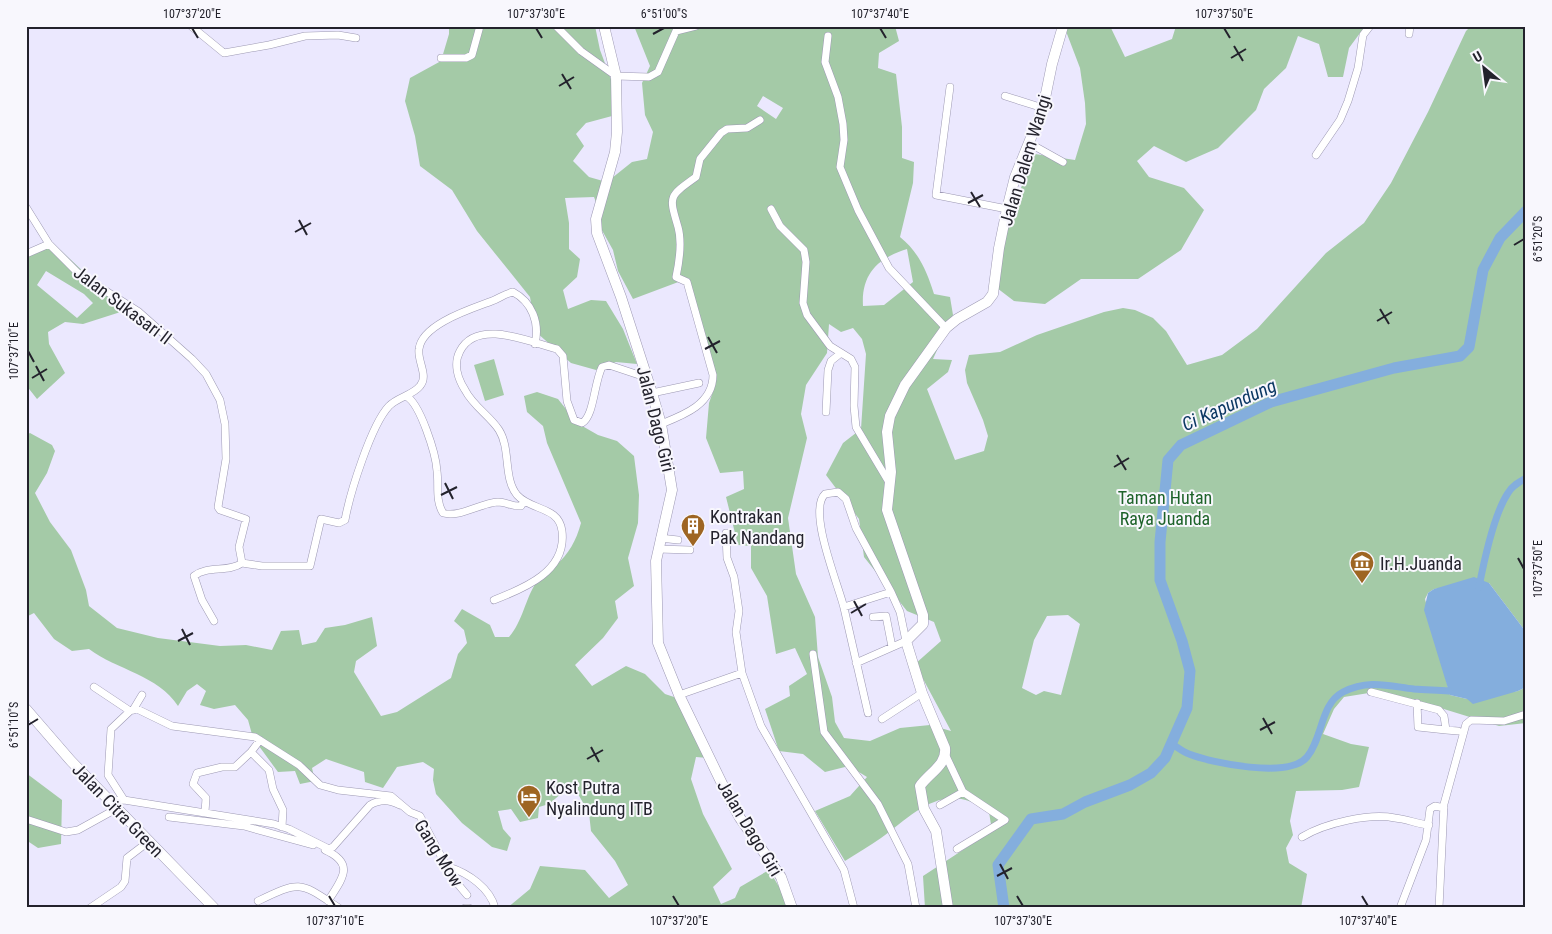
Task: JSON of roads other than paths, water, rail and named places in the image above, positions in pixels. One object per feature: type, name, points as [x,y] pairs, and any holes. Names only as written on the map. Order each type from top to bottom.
[{"type":"street","points":[[191,26],[224,53],[305,36],[335,35],[356,38]]},
{"type":"street","points":[[441,58],[466,58],[472,54],[480,26]]},
{"type":"street","points":[[556,26],[581,51],[616,76],[649,77],[658,72],[676,32],[696,26]]},
{"type":"street","name":"Jalan Dago Giri","points":[[604,26],[618,92],[615,152],[596,219],[597,233],[648,378],[661,424],[672,490],[658,548],[655,583],[658,643],[679,695],[740,818],[781,877],[792,908]]},
{"type":"street","name":"Jalan Dalem Wangi","points":[[906,640],[923,624],[923,614],[889,520],[886,500],[890,484],[887,432],[890,416],[905,385],[946,328],[991,299],[1007,209],[1015,177],[1043,108],[1052,64],[1063,26]]},
{"type":"street","points":[[1316,155],[1340,120],[1348,101],[1358,68],[1363,35],[1370,26]]},
{"type":"street","points":[[1408,34],[1410,26]]},
{"type":"street","points":[[828,36],[825,62],[838,97],[844,140],[840,167],[858,210],[889,268],[946,328]]},
{"type":"street","points":[[950,87],[936,195],[1007,209]]},
{"type":"street","points":[[1005,96],[1043,108]]},
{"type":"street","points":[[661,424],[682,416],[698,406],[707,396],[713,385],[713,375],[687,282],[676,277],[679,264],[679,228],[673,216],[672,201],[681,188],[696,177],[700,160],[721,133],[727,130],[747,128],[760,120]]},
{"type":"street","points":[[1030,143],[1064,162]]},
{"type":"street","name":"Jalan Sukasari II","points":[[26,208],[49,244],[78,274],[139,312],[206,374],[220,400],[225,432],[226,459],[218,507],[220,510],[246,520],[239,547],[242,563]]},
{"type":"street","points":[[771,209],[780,226],[804,250],[806,262],[803,302],[807,315],[830,346],[851,359],[855,367],[854,406],[856,428],[890,484]]},
{"type":"street","points":[[26,254],[49,244]]},
{"type":"street","points":[[214,622],[202,600],[194,576],[208,569],[232,568],[242,563],[262,566],[310,566],[321,519],[338,523],[344,522],[360,467],[382,416],[396,400],[406,396],[420,386],[424,379],[418,351],[422,338],[435,327],[464,311],[494,300],[505,293],[513,292],[528,304],[537,325],[536,344]]},
{"type":"street","points":[[494,600],[521,589],[554,566],[559,556],[563,533],[561,524],[550,512],[524,501],[512,486],[505,445],[499,430],[474,404],[460,381],[456,362],[464,344],[471,339],[492,333],[557,349],[563,356],[569,410],[578,422],[585,422],[590,414],[595,384],[602,367],[609,365],[648,378]]},
{"type":"street","points":[[826,412],[828,370],[831,361],[841,354]]},
{"type":"street","points":[[652,393],[699,383]]},
{"type":"street","points":[[406,396],[416,405],[427,434],[437,469],[438,504],[443,513],[454,514],[497,502],[507,503],[516,507],[521,506],[524,501]]},
{"type":"street","points":[[868,713],[844,607],[828,556],[822,526],[820,502],[822,497],[829,492],[838,492],[846,499],[856,528],[900,612],[906,640],[922,693],[945,748],[946,756],[963,792],[1006,820],[957,849]]},
{"type":"street","points":[[726,532],[726,558],[734,577],[739,611],[736,632],[742,673],[761,726],[844,870],[854,908]]},
{"type":"street","points":[[660,538],[678,540]]},
{"type":"street","points":[[658,548],[690,550]]},
{"type":"street","points":[[844,607],[891,592]]},
{"type":"street","points":[[873,617],[886,616],[892,647]]},
{"type":"street","points":[[856,663],[906,640]]},
{"type":"street","points":[[813,654],[824,732],[878,804],[908,864],[916,908]]},
{"type":"street","points":[[679,695],[742,673]]},
{"type":"street","name":"Gang Mow","points":[[94,687],[131,711],[139,710],[172,726],[250,736],[260,740],[299,765],[320,785],[338,790],[386,794],[397,799],[408,810],[420,816],[449,867],[452,877],[467,895]]},
{"type":"street","points":[[1371,692],[1438,710],[1444,716],[1446,730]]},
{"type":"street","points":[[882,719],[922,693]]},
{"type":"street","points":[[124,800],[108,776],[111,728],[131,711],[142,695]]},
{"type":"street","points":[[1416,703],[1418,727],[1458,731]]},
{"type":"street","name":"Jalan Citra Green","points":[[26,709],[71,761],[214,908]]},
{"type":"street","points":[[1439,908],[1444,806],[1468,722],[1504,721],[1526,714]]},
{"type":"street","points":[[189,771],[207,772],[222,767],[235,767],[251,752],[260,740]]},
{"type":"street","points":[[251,752],[270,770],[273,789],[283,810],[282,826]]},
{"type":"street","points":[[946,756],[920,786],[924,809],[936,831],[948,908]]},
{"type":"street","points":[[199,772],[193,784],[206,798],[205,812]]},
{"type":"street","points":[[940,804],[963,792]]},
{"type":"street","points":[[26,819],[66,832],[78,830],[113,805],[124,800],[282,826],[332,848],[364,810],[376,802],[388,800],[408,810]]},
{"type":"street","points":[[1400,908],[1426,840],[1432,807],[1444,806]]},
{"type":"street","points":[[1302,836],[1318,827],[1351,820],[1390,817],[1429,825]]},
{"type":"street","points":[[169,818],[266,831],[311,845],[338,856],[344,873],[328,901]]},
{"type":"street","points":[[90,908],[121,887],[125,881],[127,858],[148,842]]},
{"type":"street","points":[[449,867],[462,871],[486,890],[496,908]]},
{"type":"street","points":[[258,901],[294,886],[302,886],[339,908]]},
{"type":"street","points":[[464,908],[469,908]]},
{"type":"water","points":[[1474,577],[1489,583],[1526,632],[1526,687],[1473,704],[1467,699],[1450,695],[1424,610],[1428,593],[1434,589]]},
{"type":"waterway","name":"Ci Kapundung","points":[[1004,908],[998,865],[1031,819],[1063,814],[1085,802],[1130,785],[1151,773],[1165,758],[1187,708],[1190,671],[1182,641],[1160,580],[1160,542],[1168,460],[1181,445],[1271,402],[1394,368],[1460,356],[1469,347],[1483,270],[1500,238],[1526,211]]},
{"type":"waterway","points":[[1479,587],[1490,538],[1498,513],[1508,493],[1526,478]]},
{"type":"waterway","points":[[1172,744],[1200,758],[1232,765],[1268,768],[1284,767],[1298,764],[1307,757],[1316,741],[1330,705],[1343,692],[1352,688],[1370,685],[1449,691]]},
{"type":"place","name":"Kontrakan Pak Nandang","points":[[693,547]]},
{"type":"place","name":"Ir.H.Juanda","points":[[1362,584]]},
{"type":"place","name":"Kost Putra Nyalindung ITB","points":[[529,818]]},
{"type":"park label","name":"Taman Hutan Raya Juanda","points":[[1165,507]]}]
